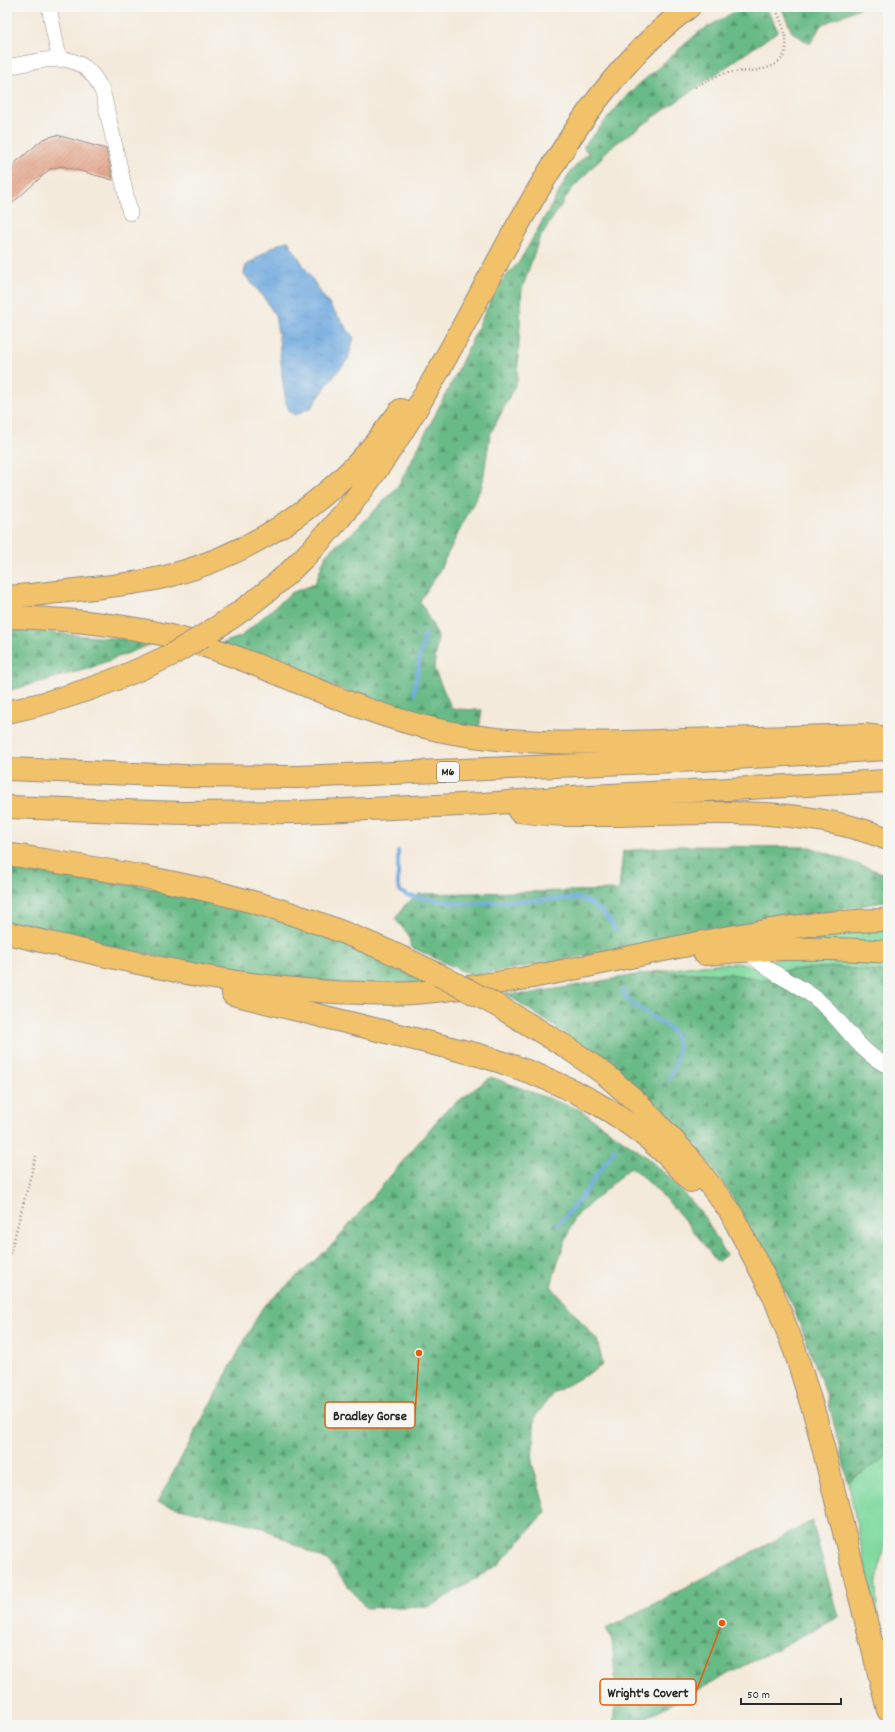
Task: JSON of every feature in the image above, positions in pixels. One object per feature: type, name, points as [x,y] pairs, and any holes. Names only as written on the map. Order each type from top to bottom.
[{"type":"highway","points":[[7,712],[94,689],[129,676],[171,655],[203,636],[250,605],[288,574],[326,534],[372,477],[406,425],[530,203],[582,120],[605,88],[637,52],[666,24],[689,7]]},
{"type":"highway","points":[[7,597],[47,594],[124,584],[170,575],[236,551],[284,526],[332,488],[372,447],[468,316]]},
{"type":"highway","points":[[7,617],[115,624],[169,635],[222,652],[346,702],[383,715],[416,725],[470,735],[540,741],[604,743],[864,735],[888,738]]},
{"type":"highway","name":"M6","points":[[7,770],[155,775],[298,777],[483,770],[888,749]]},
{"type":"highway","points":[[7,807],[183,813],[267,812],[483,804],[570,796],[888,781]]},
{"type":"highway","points":[[483,804],[520,812],[570,816],[768,813],[829,821],[888,839]]},
{"type":"highway","points":[[7,854],[142,877],[242,899],[326,925],[400,956],[498,1006],[568,1048],[606,1075],[639,1104],[667,1132],[709,1182],[730,1211],[774,1296],[795,1351],[816,1419],[888,1710]]},
{"type":"highway","points":[[7,933],[109,956],[247,984],[336,993],[411,993],[439,991],[522,979],[741,934],[778,928],[830,922],[888,920]]},
{"type":"highway","points":[[590,966],[747,950],[804,949],[888,952]]},
{"type":"highway","points":[[109,956],[203,986],[480,1055],[515,1066],[554,1081],[578,1092],[618,1116],[666,1155],[685,1174],[721,1218],[748,1246]]},
{"type":"lane","points":[[49,7],[59,58]]},
{"type":"lane","points":[[7,67],[59,58],[75,61],[85,67],[97,80],[103,94],[130,213]]},
{"type":"lane","points":[[747,950],[756,961],[800,987],[821,1002],[860,1046],[874,1058],[888,1066]]},
{"type":"path","points":[[695,87],[725,74],[769,68],[777,64],[786,51],[788,43],[775,7]]},
{"type":"path","points":[[7,1265],[36,1156]]},
{"type":"green space","points":[[743,7],[766,7],[778,31],[611,147],[571,190],[539,239],[522,289],[517,381],[490,435],[482,486],[437,575],[420,601],[438,636],[434,669],[452,709],[482,710],[479,729],[437,723],[216,645],[240,637],[291,593],[315,584],[326,554],[357,529],[398,486],[453,380],[498,285],[519,262],[571,171],[588,153],[583,147],[629,93],[699,32]]},
{"type":"green space","points":[[781,7],[862,7],[821,25],[810,44],[792,32]]},
{"type":"green space","points":[[7,629],[157,642],[87,669],[7,691]]},
{"type":"green space","points":[[677,846],[810,847],[888,875],[888,901],[473,976],[411,947],[408,934],[395,919],[405,905],[419,894],[619,890],[623,851]]},
{"type":"green space","points":[[7,866],[67,877],[133,884],[257,913],[372,955],[430,984],[395,986],[256,978],[7,924]]},
{"type":"green space","points":[[888,929],[888,948],[795,940],[813,933]]},
{"type":"green space","points":[[775,959],[888,964],[888,973],[837,967],[775,971],[766,962]]},
{"type":"green space","points":[[736,963],[752,966],[779,980],[770,981],[730,974],[653,972],[702,965]]},
{"type":"green space","points":[[837,967],[888,973],[888,1456],[848,1482],[827,1396],[792,1304],[734,1200],[698,1147],[658,1106],[617,1069],[505,993],[527,994],[653,972],[730,974],[772,981],[778,980],[775,971]]},
{"type":"green space","points":[[491,1077],[580,1110],[643,1154],[674,1182],[706,1219],[726,1255],[717,1262],[677,1212],[631,1167],[574,1218],[558,1261],[551,1286],[597,1340],[603,1365],[552,1394],[535,1417],[532,1462],[546,1512],[499,1564],[431,1606],[366,1608],[329,1562],[259,1526],[157,1503],[262,1308],[335,1242],[445,1111]]},
{"type":"green space","points":[[888,1456],[888,1536],[882,1554],[876,1587],[878,1627],[848,1482]]},
{"type":"green space","points":[[812,1521],[838,1617],[631,1725],[613,1725],[616,1691],[612,1638],[606,1629]]},
{"type":"water","points":[[288,241],[323,296],[354,338],[348,359],[312,407],[295,415],[290,412],[286,403],[275,315],[263,296],[244,274],[246,265],[271,248]]},
{"type":"building","points":[[57,135],[106,149],[113,180],[62,166],[50,169],[7,208],[7,170],[43,139]]},
{"type":"waterway","points":[[414,694],[419,660],[425,635]]},
{"type":"waterway","points":[[398,851],[398,886],[401,892],[409,896],[462,904],[579,898],[591,903],[609,920],[616,930]]},
{"type":"waterway","points":[[622,990],[630,1002],[641,1011],[664,1024],[673,1032],[678,1043],[677,1058],[669,1079]]},
{"type":"waterway","points":[[558,1225],[580,1199],[615,1149]]},
{"type":"place","name":"Bradley Gorse","points":[[419,1353]]},
{"type":"place","name":"Wright's Covert","points":[[722,1623]]}]
